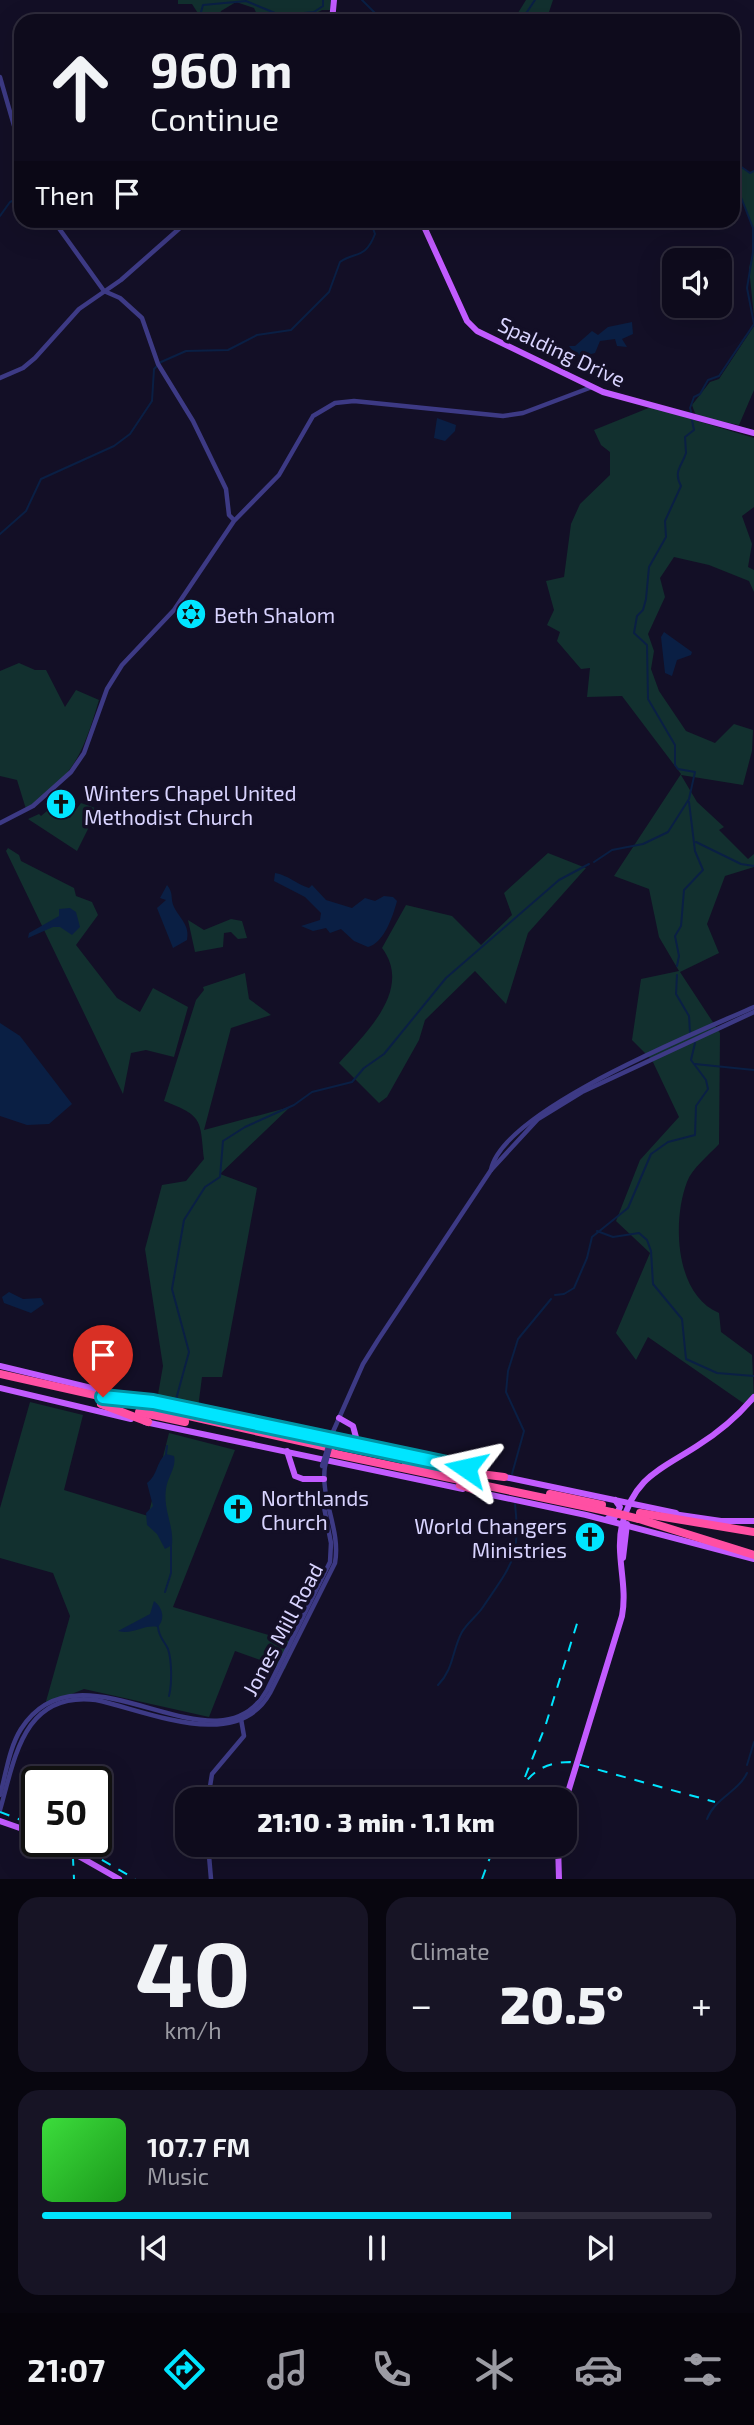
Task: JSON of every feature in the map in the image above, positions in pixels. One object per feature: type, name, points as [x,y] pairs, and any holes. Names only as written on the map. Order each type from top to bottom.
[{"type":"highway","points":[[0,1374],[98,1401],[148,1422]]},
{"type":"highway","points":[[0,1380],[428,1474],[616,1504]]},
{"type":"highway","points":[[98,1401],[147,1401]]},
{"type":"highway","points":[[331,1451],[616,1504],[640,1516],[754,1557]]},
{"type":"highway","points":[[419,1466],[504,1477]]},
{"type":"highway","points":[[428,1474],[481,1492]]},
{"type":"highway","points":[[640,1516],[723,1528],[754,1529]]},
{"type":"main road","name":"Spalding Drive","points":[[425,228],[473,328],[593,387],[626,400],[754,433]]},
{"type":"main road","points":[[0,1366],[147,1401],[504,1477],[620,1507],[616,1519],[586,1515],[0,1388]]},
{"type":"main road","points":[[616,1504],[630,1497],[645,1479],[662,1465],[713,1435],[754,1397]]},
{"type":"main road","points":[[342,1410],[347,1422]]},
{"type":"main road","points":[[339,1418],[354,1428],[356,1437],[364,1448]]},
{"type":"main road","points":[[349,1445],[356,1437]]},
{"type":"main road","points":[[285,1450],[296,1476],[321,1475]]},
{"type":"main road","points":[[291,1461],[299,1453]]},
{"type":"main road","points":[[624,1554],[626,1516],[645,1479]]},
{"type":"main road","points":[[570,1787],[622,1616],[622,1563],[626,1516],[645,1479]]},
{"type":"main road","points":[[640,1491],[642,1501],[648,1507],[676,1513]]},
{"type":"main road","points":[[616,1504],[639,1529]]},
{"type":"main road","points":[[626,1516],[639,1507],[720,1521],[754,1521]]},
{"type":"main road","points":[[586,1515],[626,1516],[648,1507]]},
{"type":"main road","points":[[626,1516],[639,1529]]},
{"type":"main road","points":[[622,1563],[626,1532],[639,1529],[754,1557]]},
{"type":"main road","points":[[0,1821],[21,1828]]},
{"type":"main road","points":[[79,1857],[114,1878]]},
{"type":"main road","points":[[558,1857],[559,1879]]},
{"type":"street","points":[[0,78],[14,126]]},
{"type":"street","points":[[59,228],[104,291],[120,298],[142,318],[158,364],[193,421],[226,489],[229,515],[234,521]]},
{"type":"street","points":[[0,378],[23,368],[39,355],[79,309],[179,228]]},
{"type":"street","points":[[0,823],[46,797],[71,772],[86,747],[117,673],[180,603],[234,521],[279,475],[308,421],[325,407],[354,401],[503,416],[523,413],[593,387]]},
{"type":"street","points":[[321,1475],[342,1410],[368,1357],[491,1170],[531,1125],[564,1101],[754,1009]]},
{"type":"street","name":"Jones Mill Road","points":[[321,1475],[327,1503]]},
{"type":"street","name":"Jones Mill Road","points":[[0,1810],[22,1736],[39,1716],[61,1703],[96,1700],[214,1726],[241,1719],[260,1709],[334,1567],[333,1540],[321,1475]]},
{"type":"street","name":"Jones Mill Road","points":[[321,1475],[333,1540]]},
{"type":"street","name":"Jones Mill Road","points":[[0,1795],[20,1731],[37,1711],[60,1699],[78,1695],[99,1696],[213,1722],[241,1719]]},
{"type":"street","name":"Jones Mill Road","points":[[210,1787],[212,1774],[244,1736],[241,1719]]},
{"type":"street","points":[[209,1857],[211,1879]]},
{"type":"green space","points":[[178,0],[331,0],[330,10],[314,14],[257,14],[254,8],[236,2],[220,14],[198,14],[192,4],[178,4]]},
{"type":"green space","points":[[526,0],[553,0],[548,14],[517,14]]},
{"type":"green space","points":[[740,166],[750,173],[754,171],[754,317],[749,268],[753,252],[753,228],[740,195]]},
{"type":"green space","points":[[754,326],[754,390],[739,425],[696,416],[692,405],[710,382],[719,379]]},
{"type":"green space","points":[[651,407],[754,438],[754,507],[742,516],[752,544],[748,567],[754,570],[754,592],[749,581],[709,565],[674,557],[660,578],[665,597],[648,634],[654,651],[651,669],[659,691],[686,731],[715,743],[734,724],[753,730],[752,751],[743,785],[681,775],[697,802],[724,827],[719,830],[748,859],[754,854],[754,867],[725,876],[707,924],[719,953],[680,972],[720,1033],[719,1144],[687,1182],[679,1216],[681,1255],[693,1290],[704,1304],[719,1313],[721,1332],[752,1355],[754,1400],[749,1407],[648,1337],[636,1360],[616,1333],[650,1253],[616,1221],[640,1160],[679,1117],[652,1060],[632,1040],[641,979],[679,971],[659,937],[649,889],[614,876],[681,774],[622,696],[587,697],[590,668],[581,669],[557,641],[560,632],[547,625],[554,610],[546,581],[564,577],[571,524],[580,504],[610,475],[610,452],[601,445],[594,430]]},
{"type":"green space","points":[[19,663],[35,670],[46,670],[65,707],[76,690],[99,700],[81,750],[66,774],[43,797],[26,809],[17,780],[0,776],[0,671]]},
{"type":"green space","points":[[81,803],[98,809],[77,851],[28,819],[39,814],[41,816],[53,806],[70,818]]},
{"type":"green space","points":[[8,848],[19,855],[21,861],[74,888],[76,896],[92,902],[98,915],[76,945],[117,998],[140,1012],[153,988],[188,1007],[174,1057],[146,1050],[131,1053],[123,1094],[6,851]]},
{"type":"green space","points":[[548,853],[586,868],[528,933],[506,1004],[475,971],[425,1020],[419,1040],[387,1097],[379,1103],[339,1063],[373,1024],[389,994],[392,979],[390,963],[382,948],[406,905],[452,916],[481,945],[512,915],[504,893]]},
{"type":"green space","points":[[231,919],[242,921],[247,938],[238,939],[231,932],[224,933],[223,947],[195,952],[188,920],[204,930]]},
{"type":"green space","points":[[245,973],[249,999],[271,1015],[231,1028],[204,1130],[290,1107],[220,1174],[257,1188],[222,1377],[202,1377],[198,1408],[157,1400],[163,1366],[145,1249],[162,1185],[186,1181],[204,1159],[200,1127],[193,1115],[164,1101],[196,1000],[204,990],[203,987]]},
{"type":"green space","points":[[30,1402],[83,1415],[64,1490],[148,1516],[169,1433],[235,1450],[173,1607],[296,1643],[285,1669],[235,1651],[209,1717],[84,1689],[45,1705],[70,1616],[53,1573],[0,1558],[0,1508]]},
{"type":"water","points":[[632,322],[633,334],[622,339],[627,347],[617,346],[615,339],[600,341],[595,353],[577,358],[568,356],[572,350],[569,346],[575,346],[592,331],[598,335],[608,327]]},
{"type":"water","points":[[437,418],[456,425],[455,431],[445,441],[434,438]]},
{"type":"water","points":[[664,632],[692,652],[691,655],[677,660],[672,676],[665,673],[661,637]]},
{"type":"water","points":[[275,873],[309,888],[312,885],[326,900],[352,908],[365,898],[375,901],[384,896],[393,897],[397,901],[383,935],[368,947],[354,941],[341,929],[330,933],[326,928],[313,931],[301,926],[320,920],[321,913],[305,897],[274,881]]},
{"type":"water","points":[[167,885],[188,935],[187,940],[173,948],[157,908],[166,900],[160,898]]},
{"type":"water","points":[[70,908],[76,912],[80,927],[72,935],[60,927],[53,927],[28,938],[29,933],[59,916],[59,909]]},
{"type":"water","points":[[0,1023],[20,1036],[72,1104],[49,1124],[27,1125],[0,1116]]},
{"type":"water","points":[[9,1292],[23,1299],[41,1298],[44,1304],[31,1313],[4,1303],[2,1297]]},
{"type":"water","points":[[166,1454],[174,1456],[175,1460],[165,1497],[172,1545],[165,1549],[157,1534],[147,1525],[146,1513],[153,1506],[147,1483]]},
{"type":"water","points":[[154,1601],[162,1613],[158,1627],[118,1631],[150,1614]]},
{"type":"waterway","points":[[293,14],[314,12],[323,6],[323,0]]},
{"type":"waterway","points":[[362,0],[375,14]]},
{"type":"waterway","points":[[526,14],[535,0]]},
{"type":"waterway","points":[[202,14],[203,5],[246,1],[275,13],[293,14]]},
{"type":"waterway","points":[[740,166],[750,173],[754,171]]},
{"type":"waterway","points":[[692,415],[690,408],[694,397],[700,394],[708,380],[719,376],[754,324],[747,288],[753,252],[753,228],[740,195]]},
{"type":"waterway","points":[[0,216],[14,200]]},
{"type":"waterway","points":[[0,534],[26,511],[41,479],[114,446],[130,434],[152,401],[154,369],[161,362],[186,351],[228,350],[257,335],[291,330],[329,292],[340,262],[367,248],[375,234],[373,228]]},
{"type":"waterway","points":[[594,862],[612,850],[643,844],[668,832],[689,799],[695,772],[678,769],[675,765],[675,745],[648,699],[647,645],[634,633],[637,616],[643,610],[646,599],[649,567],[666,537],[665,521],[681,486],[678,472],[686,453],[685,437],[694,430],[692,420]]},
{"type":"waterway","points":[[677,966],[679,956],[675,936],[681,926],[684,890],[703,870],[695,851],[689,802]]},
{"type":"waterway","points":[[696,842],[741,864],[754,866]]},
{"type":"waterway","points":[[175,1403],[189,1352],[172,1289],[184,1220],[205,1187],[220,1177],[223,1141],[245,1127],[294,1105],[312,1092],[352,1082],[364,1068],[384,1054],[446,978],[559,880],[589,864]]},
{"type":"waterway","points":[[677,975],[676,994],[689,1016],[690,1032]]},
{"type":"waterway","points":[[555,1295],[564,1294],[574,1288],[587,1258],[592,1237],[628,1208],[651,1154],[668,1142],[695,1135],[696,1106],[708,1089],[706,1080],[691,1060],[695,1043]]},
{"type":"waterway","points":[[695,1064],[754,1070]]},
{"type":"waterway","points":[[597,1231],[613,1237],[639,1233],[647,1240],[651,1251],[653,1284],[682,1319],[686,1359],[717,1373],[754,1376]]},
{"type":"waterway","points":[[512,1474],[524,1431],[506,1392],[508,1371],[518,1339],[551,1299]]},
{"type":"waterway","points":[[166,1454],[167,1446]]},
{"type":"waterway","points":[[438,1685],[450,1666],[462,1632],[483,1607],[512,1559],[517,1536],[515,1504]]},
{"type":"waterway","points":[[165,1592],[171,1573],[171,1546]]},
{"type":"waterway","points":[[158,1627],[170,1660],[169,1696]]},
{"type":"waterway","points":[[747,1765],[754,1742]]},
{"type":"waterway","points":[[707,1819],[715,1806],[747,1773]]},
{"type":"railway","points":[[525,1777],[545,1727],[579,1617]]},
{"type":"railway","points":[[523,1787],[538,1770],[552,1764],[570,1762],[715,1802]]},
{"type":"railway","points":[[0,1812],[21,1820]]},
{"type":"railway","points":[[72,1857],[74,1879]]},
{"type":"railway","points":[[97,1857],[135,1879]]},
{"type":"railway","points":[[482,1879],[490,1857]]},
{"type":"place","name":"Beth Shalom","points":[[191,614]]},
{"type":"place","name":"Winters Chapel United Methodist Church","points":[[61,804]]},
{"type":"place","name":"Northlands Church","points":[[238,1509]]},
{"type":"place","name":"World Changers Ministries","points":[[590,1537]]},
{"type":"route","points":[[103,1397],[153,1402],[466,1468]]}]
